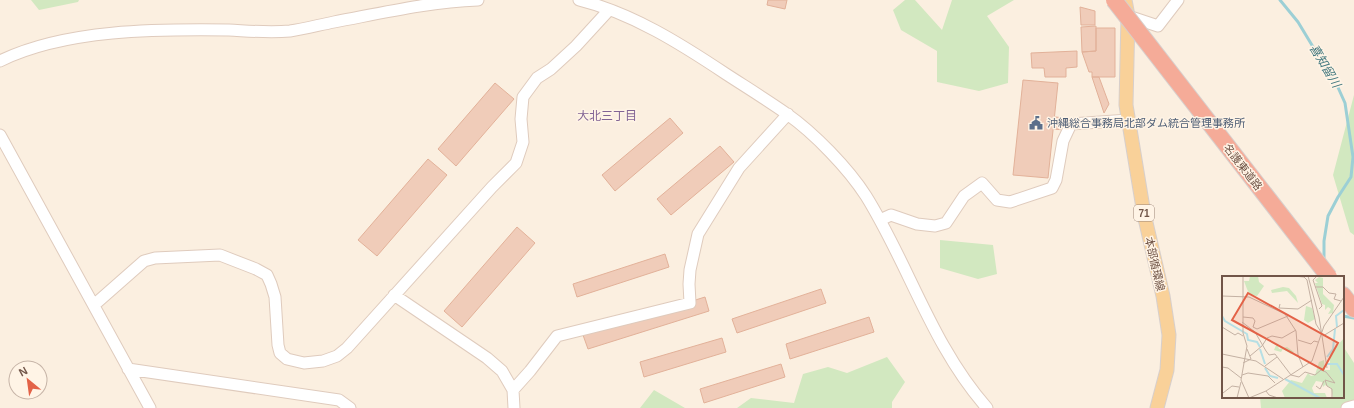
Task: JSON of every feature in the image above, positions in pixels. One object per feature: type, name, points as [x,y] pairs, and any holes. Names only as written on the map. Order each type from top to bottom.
[{"type":"highway","name":"名護東道路","points":[[1114,0],[1328,276]]},
{"type":"highway","points":[[1344,296],[1354,309]]},
{"type":"main road","name":"本部循環線","points":[[1125,0],[1128,16],[1126,106],[1144,214],[1163,296],[1169,335],[1168,370],[1157,408]]},
{"type":"street","points":[[0,61],[17,52],[45,44],[108,34],[164,30],[231,30],[258,32],[290,31],[425,5],[478,0]]},
{"type":"street","points":[[579,0],[640,22],[704,59],[788,114],[829,151],[848,172],[865,195],[880,220],[942,344],[971,390],[987,408]]},
{"type":"street","points":[[1128,16],[1158,26],[1178,0]]},
{"type":"street","points":[[94,305],[144,261],[155,258],[220,255],[256,269],[267,275],[272,284],[275,297],[278,345],[280,353],[287,359],[304,363],[323,361],[337,356],[347,348],[492,187],[516,163],[523,142],[521,119],[523,97],[536,78],[551,69],[576,46],[609,10]]},
{"type":"street","points":[[513,390],[557,336],[690,303],[690,270],[698,234],[739,168],[788,114]]},
{"type":"street","points":[[880,220],[891,215],[917,224],[935,226],[946,223],[964,196],[982,183],[996,200],[1010,202],[1052,188],[1056,180],[1063,141],[1070,124],[1129,120]]},
{"type":"street","points":[[0,135],[150,408]]},
{"type":"street","points":[[394,295],[487,358],[502,371],[513,390],[514,408]]},
{"type":"street","points":[[128,369],[339,400],[350,408]]},
{"type":"street","points":[[1347,408],[1354,406]]},
{"type":"green space","points":[[31,0],[79,0],[78,2],[39,10]]},
{"type":"green space","points":[[905,0],[915,0],[942,30],[952,0],[1014,0],[987,16],[1009,47],[1008,83],[979,91],[937,82],[937,51],[901,30],[893,10]]},
{"type":"green space","points":[[1354,95],[1354,235],[1350,232],[1333,175]]},
{"type":"green space","points":[[940,240],[993,245],[997,274],[978,279],[940,268]]},
{"type":"green space","points":[[1344,348],[1354,363],[1354,408],[1261,408],[1260,398],[1344,398]]},
{"type":"green space","points":[[887,357],[905,382],[892,402],[892,408],[737,408],[751,398],[794,403],[803,374],[828,367],[847,373]]},
{"type":"green space","points":[[654,390],[685,408],[640,408]]},
{"type":"building","points":[[768,0],[787,0],[785,9],[767,5]]},
{"type":"building","points":[[1080,7],[1095,11],[1095,25],[1081,25]]},
{"type":"building","points":[[1096,26],[1096,51],[1082,52],[1081,27]]},
{"type":"building","points":[[1096,28],[1115,28],[1115,77],[1092,77],[1092,72],[1089,72],[1082,52],[1096,51]]},
{"type":"building","points":[[1077,51],[1077,67],[1066,68],[1066,77],[1045,77],[1044,68],[1032,68],[1031,53]]},
{"type":"building","points":[[1092,77],[1099,77],[1109,104],[1104,113]]},
{"type":"building","name":"沖縄総合事務局北部ダム統合管理事務所","points":[[1023,80],[1058,83],[1048,178],[1013,175]]},
{"type":"building","points":[[495,83],[514,99],[456,166],[438,149]]},
{"type":"building","points":[[1055,117],[1066,118],[1065,130],[1053,129]]},
{"type":"building","points":[[670,118],[683,133],[615,191],[602,175]]},
{"type":"building","points":[[720,146],[734,162],[671,215],[657,199]]},
{"type":"building","points":[[428,159],[447,175],[377,256],[358,240]]},
{"type":"building","points":[[517,227],[535,243],[462,327],[444,311]]},
{"type":"building","points":[[665,254],[669,267],[577,297],[573,284]]},
{"type":"building","points":[[821,289],[826,303],[737,333],[732,319]]},
{"type":"building","points":[[705,297],[709,311],[588,349],[583,335]]},
{"type":"building","points":[[869,317],[874,332],[790,359],[786,344]]},
{"type":"building","points":[[722,338],[726,352],[644,377],[640,362]]},
{"type":"building","points":[[781,364],[785,377],[704,403],[700,389]]},
{"type":"waterway","name":"喜知留川","points":[[1280,0],[1298,22],[1336,83],[1345,103],[1353,157],[1351,177],[1328,216],[1324,241],[1324,261]]},
{"type":"waterway","name":"喜知留川","points":[[1344,316],[1354,318]]},
{"type":"place","name":"沖縄総合事務局北部ダム統合管理事務所","points":[[1036,123]]},
{"type":"district","name":"大北三丁目","points":[[607,116]]}]
